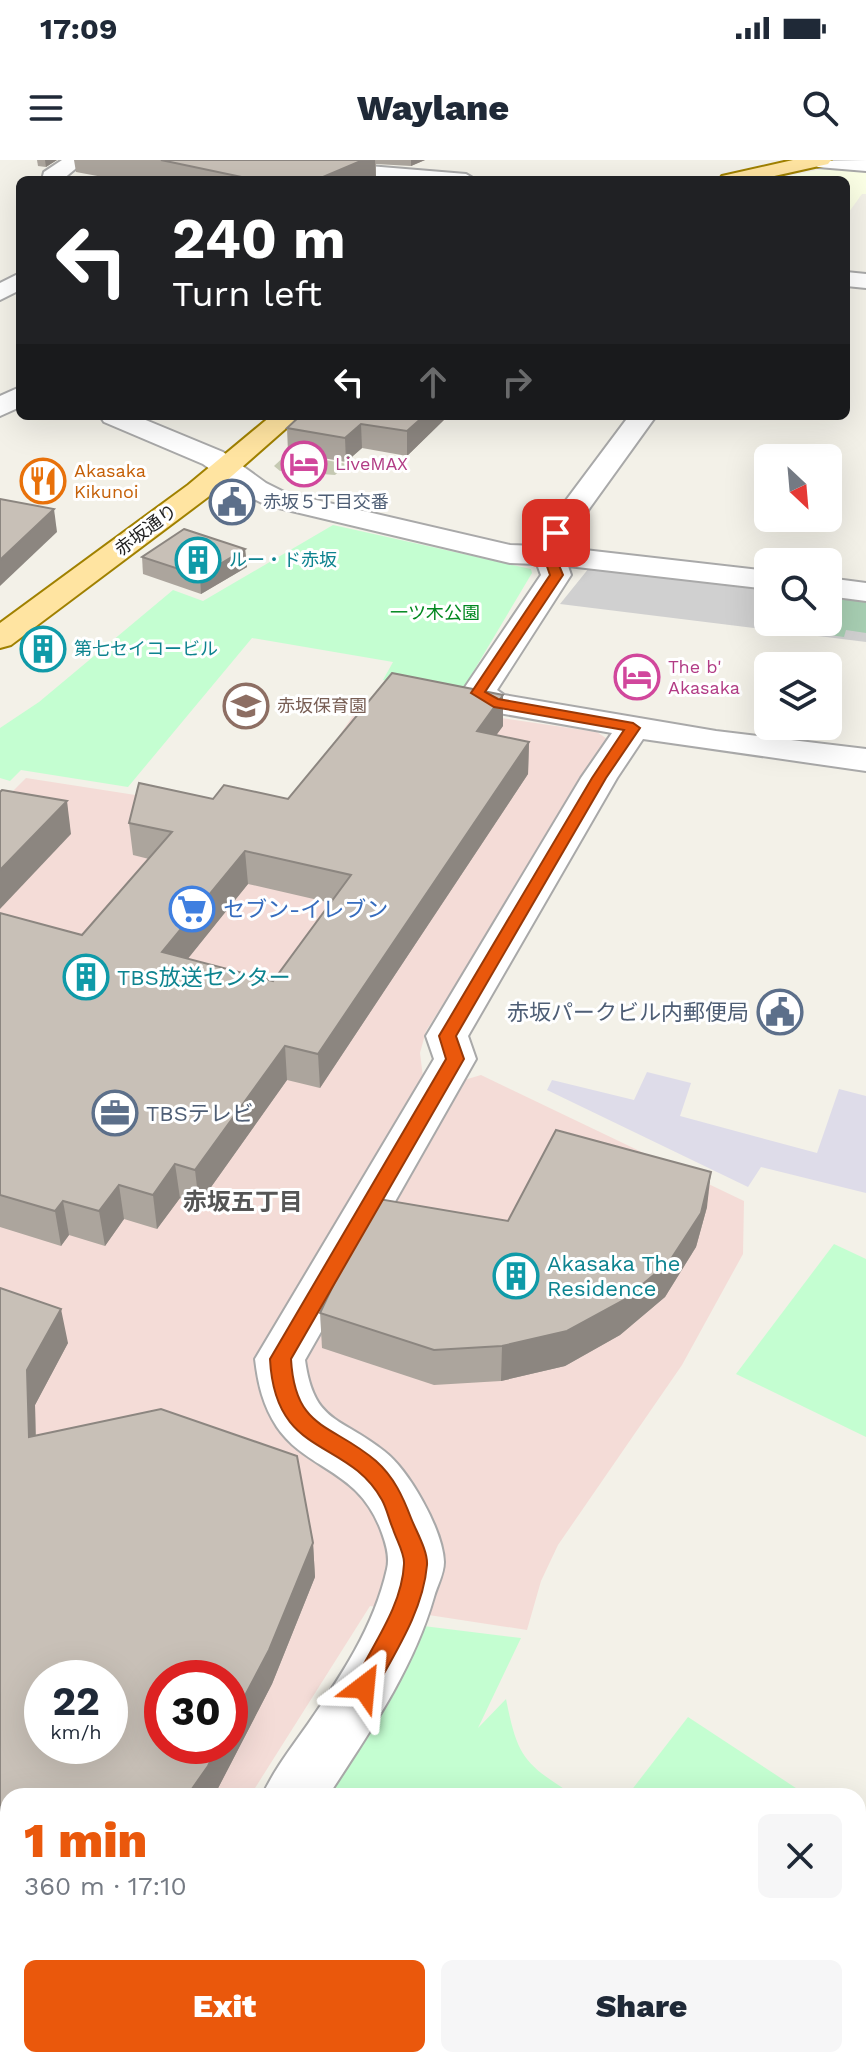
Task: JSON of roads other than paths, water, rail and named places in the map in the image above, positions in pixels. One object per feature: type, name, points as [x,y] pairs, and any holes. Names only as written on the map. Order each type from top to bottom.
[{"type":"main road","points":[[747,176],[819,160]]},
{"type":"main road","name":"赤坂通り","points":[[0,638],[227,468],[282,420]]},
{"type":"street","points":[[51,176],[76,160]]},
{"type":"street","points":[[267,160],[300,167],[415,176]]},
{"type":"street","points":[[819,160],[866,165]]},
{"type":"street","points":[[123,420],[213,458],[276,499],[510,554],[587,558],[754,578]]},
{"type":"street","points":[[640,420],[556,533],[550,558],[556,575],[478,693],[494,703],[633,728],[866,760]]},
{"type":"street","points":[[842,589],[866,592]]},
{"type":"street","points":[[298,1788],[351,1710],[402,1618],[416,1562],[392,1495],[368,1468],[314,1433],[293,1413],[282,1383],[280,1359],[455,1059],[447,1036],[599,778],[633,728]]},
{"type":"place","name":"LiveMAX","points":[[304,464]]},
{"type":"place","name":"Akasaka Kikunoi","points":[[43,481]]},
{"type":"place","name":"赤坂５丁目交番","points":[[232,502]]},
{"type":"place","name":"ルー・ド赤坂","points":[[198,560]]},
{"type":"place","name":"第七セイコービル","points":[[43,649]]},
{"type":"place","name":"The b' Akasaka","points":[[637,677]]},
{"type":"place","name":"赤坂保育園","points":[[246,706]]},
{"type":"place","name":"セブン-イレブン","points":[[192,909]]},
{"type":"place","name":"TBS放送センター","points":[[86,977]]},
{"type":"place","name":"赤坂パークビル内郵便局","points":[[780,1012]]},
{"type":"place","name":"TBSテレビ","points":[[115,1113]]},
{"type":"place","name":"Akasaka The Residence","points":[[516,1276]]},
{"type":"district","name":"赤坂五丁目","points":[[243,1202]]},
{"type":"park label","name":"一ツ木公園","points":[[435,613]]}]
